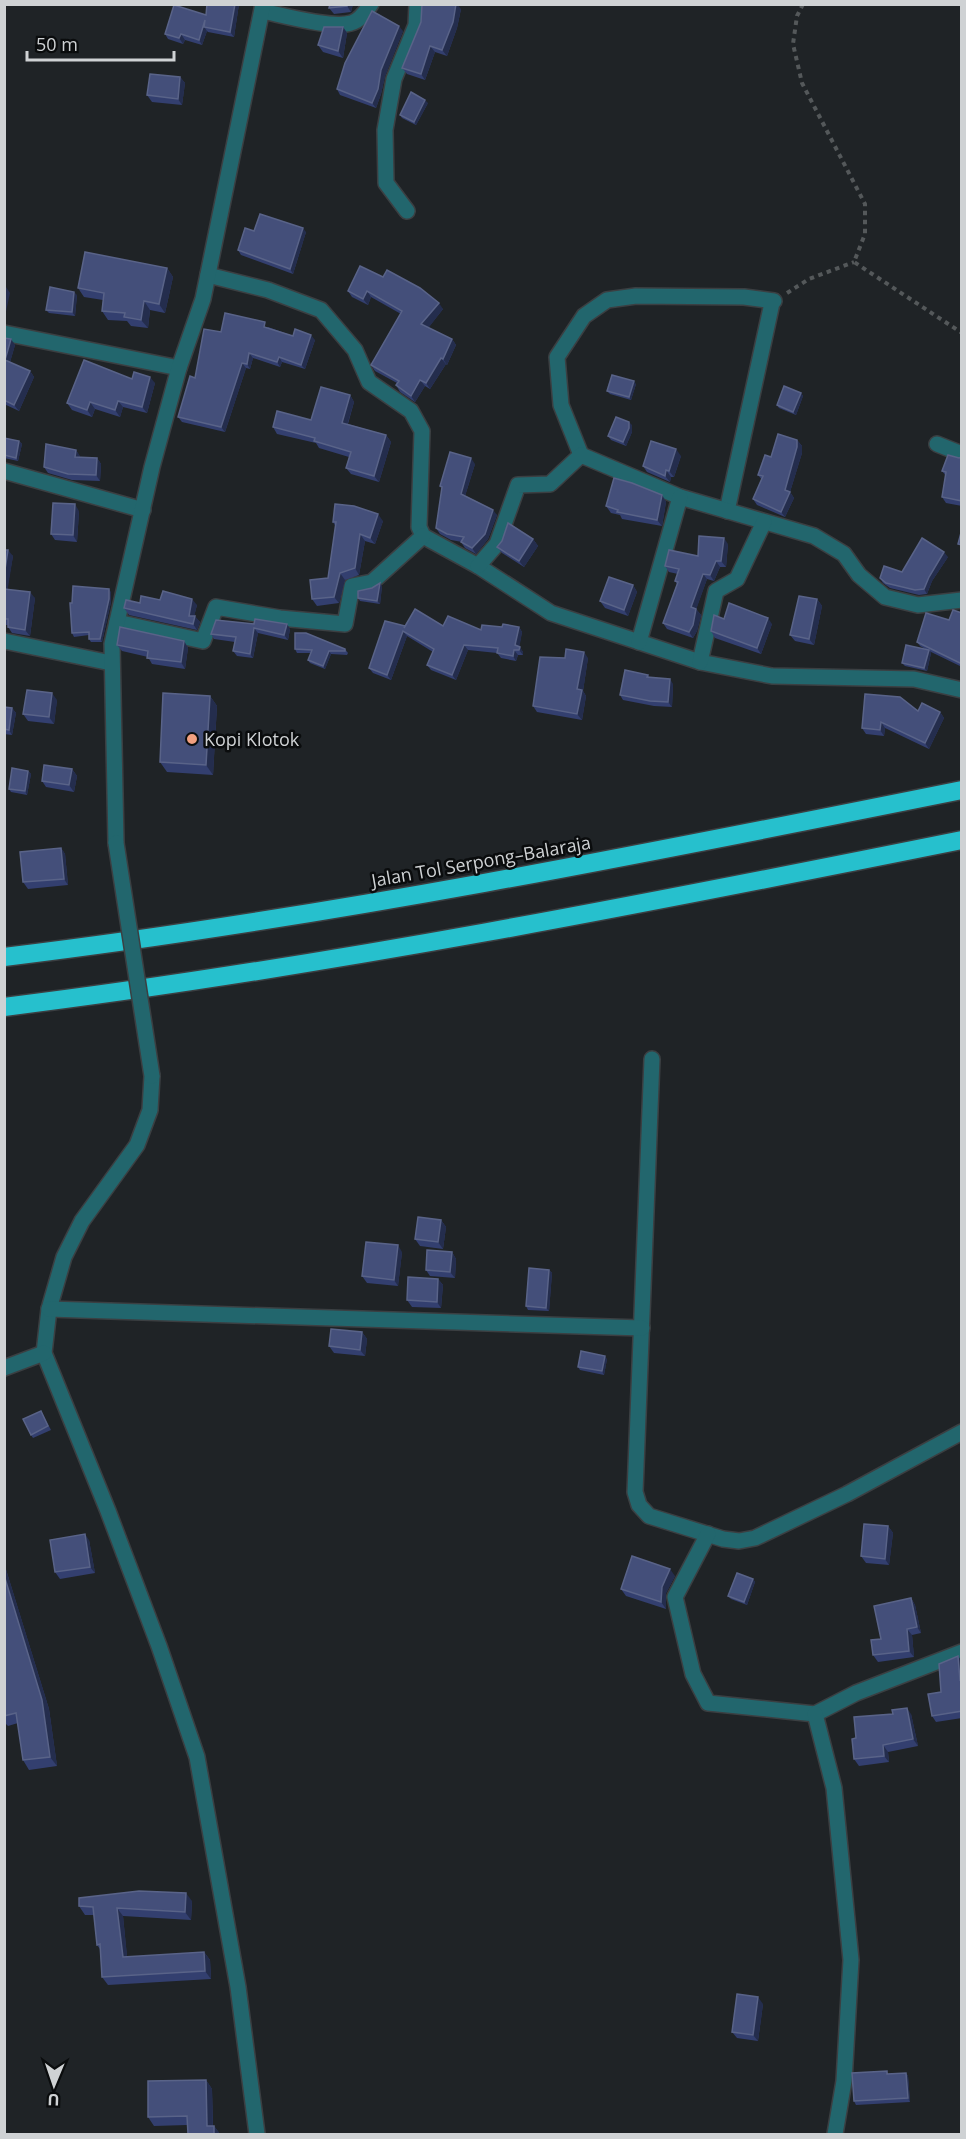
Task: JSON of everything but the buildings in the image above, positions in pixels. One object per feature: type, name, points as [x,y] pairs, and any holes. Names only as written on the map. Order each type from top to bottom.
[{"type":"highway","name":"Jalan Tol Serpong–Balaraja","points":[[4,957],[115,944],[450,890],[962,790]]},
{"type":"highway","points":[[4,1006],[121,992],[458,938],[962,840]]},
{"type":"highway","points":[[4,948],[115,944]]},
{"type":"street","points":[[257,2134],[238,1987],[197,1757],[151,1625],[44,1353],[50,1309],[64,1257],[82,1221],[137,1145],[150,1110],[152,1076],[116,843],[112,644],[142,510],[179,368],[203,299],[262,8],[324,23],[343,24],[360,18],[371,4]]},
{"type":"street","points":[[407,212],[386,183],[386,130],[394,80],[416,25],[417,4]]},
{"type":"street","points":[[208,275],[268,290],[321,310],[355,350],[369,382],[411,411],[422,431],[418,527],[423,536],[478,566],[551,613],[700,662],[772,676],[914,679],[962,690]]},
{"type":"street","points":[[727,511],[774,302],[744,297],[636,296],[607,300],[584,316],[557,357],[561,405],[581,455],[680,497],[727,511],[764,522],[814,536],[838,550],[851,562],[859,575],[885,597],[918,605],[962,600]]},
{"type":"street","points":[[4,333],[179,368]]},
{"type":"street","points":[[937,444],[962,454]]},
{"type":"street","points":[[478,566],[497,544],[518,485],[550,484],[581,455]]},
{"type":"street","points":[[4,471],[142,510]]},
{"type":"street","points":[[639,642],[680,497]]},
{"type":"street","points":[[700,662],[716,591],[737,579],[764,522]]},
{"type":"street","points":[[117,622],[203,641],[216,607],[280,618],[345,624],[352,586],[372,582],[423,536]]},
{"type":"street","points":[[4,641],[111,663]]},
{"type":"street","points":[[652,1059],[635,1492],[639,1505],[649,1516],[723,1539],[739,1541],[755,1538],[848,1494],[962,1432]]},
{"type":"street","points":[[50,1309],[642,1328]]},
{"type":"street","points":[[4,1368],[44,1353]]},
{"type":"street","points":[[708,1534],[675,1597],[693,1674],[708,1703],[815,1714],[856,1693],[962,1652]]},
{"type":"street","points":[[815,1714],[834,1788],[851,1960],[844,2081],[836,2134]]},
{"type":"path","points":[[774,302],[809,279],[854,262],[865,234],[865,204],[802,83],[793,44],[797,16],[803,4]]},
{"type":"path","points":[[854,262],[962,333]]},
{"type":"place","name":"Kopi Klotok","points":[[192,739]]}]
